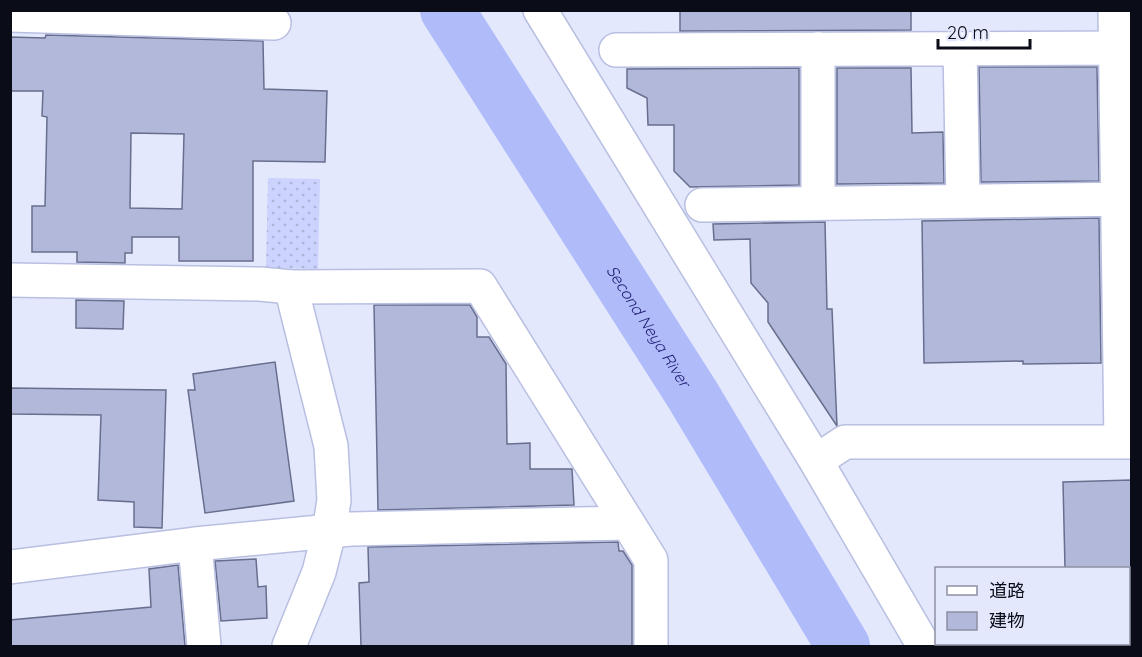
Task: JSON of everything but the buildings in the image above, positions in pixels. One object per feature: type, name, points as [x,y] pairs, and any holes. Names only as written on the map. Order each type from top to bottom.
[{"type":"street","points":[[540,10],[816,461],[924,646]]},
{"type":"street","points":[[816,461],[845,442],[1126,442],[1123,48],[1115,10]]},
{"type":"street","points":[[10,15],[274,23]]},
{"type":"street","points":[[616,50],[1123,48]]},
{"type":"street","points":[[818,49],[818,203]]},
{"type":"street","points":[[960,49],[963,201]]},
{"type":"street","points":[[702,205],[1125,199]]},
{"type":"street","points":[[10,280],[260,284],[291,287],[480,286],[651,560],[651,646]]},
{"type":"street","points":[[289,646],[319,572],[334,500],[331,446],[291,287]]},
{"type":"street","points":[[10,567],[195,544],[351,529],[627,523]]},
{"type":"street","points":[[195,544],[204,646]]},
{"type":"shaded area","points":[[268,178],[320,179],[318,269],[266,268]]},
{"type":"waterway","name":"Second Neya River","points":[[447,10],[692,394],[843,646]]}]
